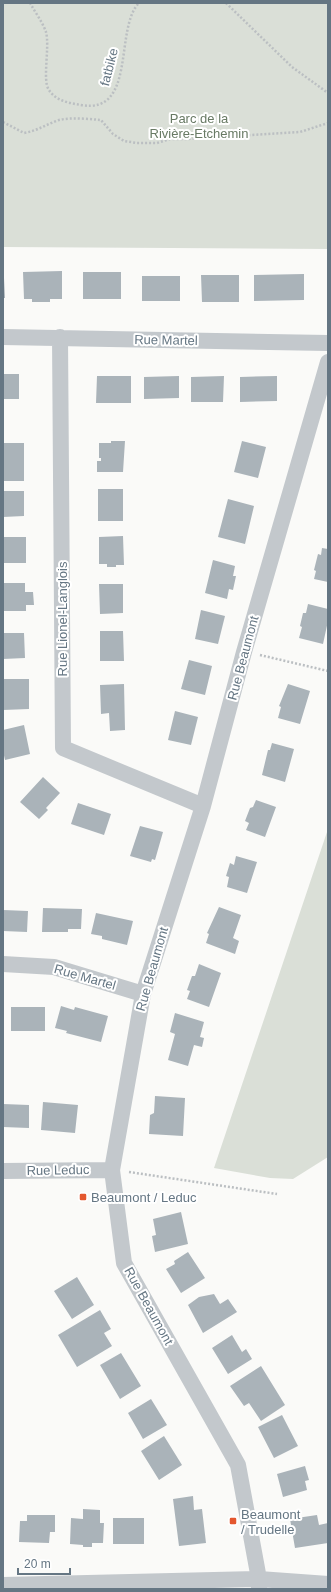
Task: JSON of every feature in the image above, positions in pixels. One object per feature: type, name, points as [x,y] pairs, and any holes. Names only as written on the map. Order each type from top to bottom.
[{"type":"street","name":"Rue Martel","points":[[3,337],[328,343]]},
{"type":"street","name":"Rue Lionel-Langlois","points":[[60,337],[63,748],[203,806]]},
{"type":"street","name":"Rue Beaumont","points":[[259,1584],[238,1465],[124,1263],[112,1170],[143,994],[203,806],[244,652],[328,362]]},
{"type":"street","name":"Rue Martel","points":[[3,964],[54,967],[143,994]]},
{"type":"street","name":"Rue Leduc","points":[[3,1171],[112,1170]]},
{"type":"street","points":[[3,1585],[328,1584]]},
{"type":"path","name":"fatbike","points":[[30,3],[46,32],[48,50],[46,80],[48,89],[60,100],[86,106],[108,100],[113,93],[118,82],[131,14],[139,3]]},
{"type":"path","points":[[226,3],[292,68],[328,93]]},
{"type":"path","points":[[3,122],[24,133],[42,128],[61,120],[101,120],[113,134],[124,141],[137,143],[157,142],[170,139],[300,132],[328,123]]},
{"type":"path","points":[[244,652],[328,671]]},
{"type":"path","points":[[112,1170],[276,1194]]},
{"type":"green space","name":"Parc de la Rivière-Etchemin","points":[[3,3],[328,3],[328,249],[3,247]]},
{"type":"green space","points":[[328,829],[328,1157],[293,1179],[270,1178],[214,1168]]},
{"type":"building","points":[[62,271],[62,299],[50,299],[50,302],[32,302],[32,299],[24,299],[23,272]]},
{"type":"building","points":[[83,272],[121,272],[121,299],[83,299]]},
{"type":"building","points":[[304,274],[304,300],[254,301],[254,275]]},
{"type":"building","points":[[201,275],[239,275],[239,302],[202,302]]},
{"type":"building","points":[[142,276],[180,276],[180,301],[142,301]]},
{"type":"building","points":[[4,278],[5,298],[3,298]]},
{"type":"building","points":[[3,374],[19,374],[19,399],[3,399]]},
{"type":"building","points":[[97,376],[131,376],[131,403],[96,403]]},
{"type":"building","points":[[179,376],[179,398],[144,399],[144,377]]},
{"type":"building","points":[[224,376],[223,402],[191,402],[191,377]]},
{"type":"building","points":[[277,376],[277,401],[240,402],[240,377]]},
{"type":"building","points":[[111,441],[125,441],[123,472],[97,472],[97,461],[101,461],[101,458],[99,458],[99,443],[111,443]]},
{"type":"building","points":[[242,441],[266,447],[258,478],[234,472]]},
{"type":"building","points":[[3,443],[24,443],[24,481],[3,481]]},
{"type":"building","points":[[98,489],[123,489],[123,521],[98,521]]},
{"type":"building","points":[[3,491],[24,491],[24,516],[3,517]]},
{"type":"building","points":[[228,499],[254,506],[245,544],[218,537]]},
{"type":"building","points":[[123,536],[124,565],[107,567],[107,564],[99,564],[99,537]]},
{"type":"building","points":[[3,537],[26,537],[26,563],[3,563]]},
{"type":"building","points":[[322,548],[328,549],[328,582],[314,579],[316,571],[314,570],[318,554],[321,555]]},
{"type":"building","points":[[213,560],[235,566],[233,576],[236,576],[233,590],[229,589],[227,599],[205,593]]},
{"type":"building","points":[[3,583],[25,583],[25,592],[33,592],[34,605],[26,605],[26,611],[3,611]]},
{"type":"building","points":[[99,584],[123,584],[123,613],[100,614]]},
{"type":"building","points":[[308,604],[328,609],[328,621],[323,644],[299,638],[302,627],[300,626],[303,613],[306,613]]},
{"type":"building","points":[[201,610],[225,616],[218,644],[195,639]]},
{"type":"building","points":[[100,631],[123,631],[124,661],[100,661]]},
{"type":"building","points":[[3,633],[24,633],[25,658],[3,659]]},
{"type":"building","points":[[189,660],[212,666],[205,695],[181,689]]},
{"type":"building","points":[[3,679],[29,679],[29,709],[3,710]]},
{"type":"building","points":[[124,684],[125,730],[110,731],[109,713],[101,714],[100,685]]},
{"type":"building","points":[[288,684],[310,691],[300,724],[278,718],[281,707],[279,706]]},
{"type":"building","points":[[175,711],[198,717],[191,745],[168,740]]},
{"type":"building","points":[[24,725],[30,754],[5,760],[3,751],[3,730]]},
{"type":"building","points":[[272,743],[294,749],[285,782],[262,775],[268,750],[270,750]]},
{"type":"building","points":[[43,777],[60,793],[46,808],[48,810],[39,819],[20,802]]},
{"type":"building","points":[[256,800],[276,807],[265,837],[246,830],[249,823],[245,821],[250,808],[253,807]]},
{"type":"building","points":[[78,803],[111,814],[104,835],[71,824]]},
{"type":"building","points":[[140,826],[163,832],[155,860],[152,859],[151,862],[130,856]]},
{"type":"building","points":[[236,856],[257,862],[247,893],[227,887],[229,877],[226,876],[230,863],[234,865]]},
{"type":"building","points":[[219,907],[241,915],[233,938],[239,941],[235,954],[206,943],[209,934],[207,933]]},
{"type":"building","points":[[43,908],[82,909],[81,929],[68,929],[68,932],[42,932]]},
{"type":"building","points":[[3,910],[28,911],[27,932],[3,931]]},
{"type":"building","points":[[96,913],[133,921],[127,945],[102,939],[102,936],[91,934]]},
{"type":"building","points":[[199,964],[221,973],[209,1007],[187,999],[190,991],[187,990],[192,976],[195,976]]},
{"type":"building","points":[[61,1006],[74,1010],[75,1007],[108,1016],[101,1042],[66,1033],[67,1031],[55,1028]]},
{"type":"building","points":[[11,1007],[45,1007],[45,1031],[11,1031]]},
{"type":"building","points":[[175,1013],[204,1022],[200,1037],[204,1038],[202,1047],[194,1045],[188,1066],[168,1060],[175,1034],[170,1032]]},
{"type":"building","points":[[155,1096],[185,1098],[183,1136],[149,1134],[150,1115],[154,1113]]},
{"type":"building","points":[[43,1102],[78,1105],[75,1133],[41,1130]]},
{"type":"building","points":[[3,1104],[29,1105],[29,1128],[3,1127]]},
{"type":"building","points":[[181,1212],[188,1244],[155,1252],[152,1236],[156,1235],[153,1219]]},
{"type":"building","points":[[188,1252],[205,1278],[181,1293],[166,1269],[175,1264],[174,1261]]},
{"type":"building","points":[[77,1277],[94,1305],[72,1319],[54,1291]]},
{"type":"building","points":[[214,1294],[220,1304],[228,1299],[237,1312],[203,1333],[188,1305],[199,1297]]},
{"type":"building","points":[[100,1310],[111,1329],[104,1333],[112,1346],[77,1367],[58,1335]]},
{"type":"building","points":[[232,1335],[242,1352],[246,1349],[252,1359],[228,1374],[212,1348]]},
{"type":"building","points":[[121,1353],[141,1386],[120,1399],[100,1365]]},
{"type":"building","points":[[261,1366],[285,1405],[261,1421],[249,1403],[244,1406],[230,1386]]},
{"type":"building","points":[[151,1399],[167,1425],[143,1439],[128,1413]]},
{"type":"building","points":[[282,1415],[298,1446],[274,1458],[258,1427]]},
{"type":"building","points":[[164,1436],[182,1465],[159,1480],[141,1451]]},
{"type":"building","points":[[305,1466],[309,1480],[305,1481],[307,1490],[283,1497],[277,1474]]},
{"type":"building","points":[[193,1496],[194,1510],[202,1509],[206,1543],[179,1546],[173,1499]]},
{"type":"building","points":[[83,1509],[100,1510],[100,1523],[104,1523],[103,1543],[92,1543],[92,1547],[83,1547],[83,1545],[70,1544],[71,1518],[83,1519]]},
{"type":"building","points":[[27,1515],[55,1515],[55,1532],[50,1532],[49,1543],[19,1542],[20,1521],[27,1521]]},
{"type":"building","points":[[317,1515],[319,1525],[328,1523],[328,1543],[295,1548],[290,1519]]},
{"type":"building","points":[[113,1518],[144,1518],[144,1544],[113,1544]]},
{"type":"place","name":"Beaumont / Leduc","points":[[83,1197]]},
{"type":"place","name":"Beaumont / Trudelle","points":[[233,1521]]}]
